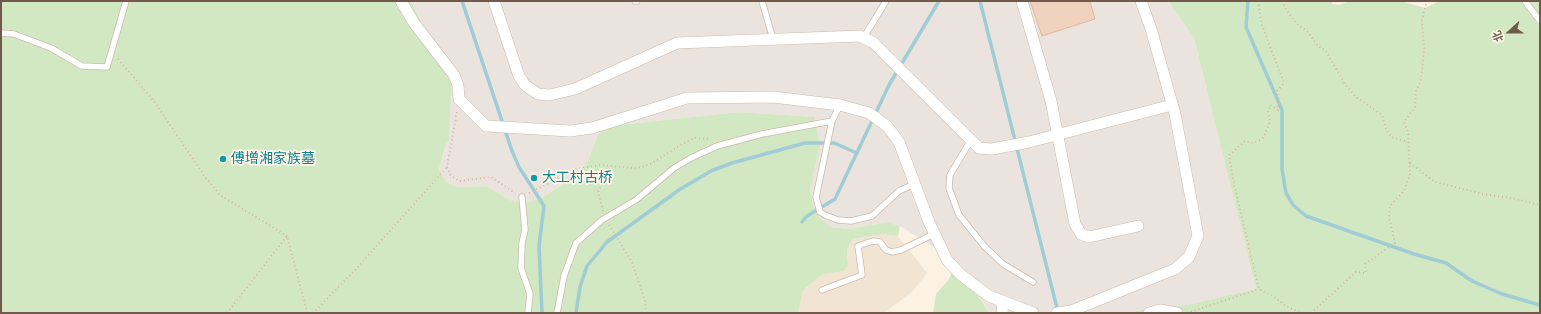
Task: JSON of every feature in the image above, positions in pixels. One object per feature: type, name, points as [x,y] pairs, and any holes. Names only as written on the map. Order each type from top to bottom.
[{"type":"street","points":[[401,1],[414,23],[454,75],[458,85],[459,99],[486,126],[570,130],[592,128],[687,98],[773,97],[840,105],[874,117],[887,126],[899,142],[934,234],[947,260],[960,274],[989,296],[1034,313]]},
{"type":"street","points":[[494,1],[519,76],[525,85],[538,94],[550,95],[575,89],[677,43],[860,36],[874,43],[892,60],[978,148],[992,149],[1029,142],[1172,105]]},
{"type":"street","points":[[1022,1],[1051,101],[1075,224],[1081,234],[1093,236],[1138,226]]},
{"type":"street","points":[[1057,313],[1069,311],[1175,269],[1189,257],[1198,236],[1172,105],[1151,29],[1141,1]]},
{"type":"street","points":[[1002,313],[1003,301]]},
{"type":"street","points":[[1149,313],[1160,310],[1177,313]]},
{"type":"lane","points":[[1,32],[14,34],[50,48],[82,66],[106,67],[126,1]]},
{"type":"lane","points":[[762,1],[773,39]]},
{"type":"lane","points":[[864,37],[886,1]]},
{"type":"lane","points":[[1525,1],[1540,21]]},
{"type":"lane","points":[[840,105],[832,121],[816,197],[820,212],[838,220],[851,221],[872,216],[899,191],[914,184]]},
{"type":"lane","points":[[557,313],[564,276],[576,243],[606,218],[636,200],[679,165],[710,149],[725,144],[762,134],[832,121]]},
{"type":"lane","points":[[971,140],[950,175],[949,188],[959,215],[985,247],[1003,264],[1033,282]]},
{"type":"lane","points":[[522,197],[525,230],[522,243],[521,268],[530,294],[528,313]]},
{"type":"lane","points":[[822,290],[862,274],[858,246],[873,241],[880,242],[886,250],[892,252],[901,250],[934,234]]},
{"type":"path","points":[[1258,1],[1262,25],[1284,83],[1277,91],[1278,110],[1270,105],[1268,112],[1270,120],[1262,139],[1253,142],[1245,141],[1229,155],[1234,184],[1260,289]]},
{"type":"path","points":[[1282,1],[1285,8],[1297,24],[1308,32],[1318,46],[1325,50],[1345,84],[1356,97],[1382,115],[1386,129],[1391,136],[1408,142]]},
{"type":"path","points":[[1311,313],[1356,272],[1366,273],[1365,264],[1395,243],[1389,217],[1390,206],[1404,191],[1410,174],[1408,132],[1404,122],[1415,107],[1416,91],[1421,81],[1424,50],[1422,20],[1426,1]]},
{"type":"path","points":[[111,51],[154,101],[205,177],[220,195],[287,236],[307,313]]},
{"type":"path","points":[[313,313],[356,269],[447,167],[459,99]]},
{"type":"path","points":[[447,167],[452,176],[460,181],[491,177],[522,197],[576,169],[601,165],[633,168],[642,167],[652,163],[682,144],[695,138],[707,138],[725,144]]},
{"type":"path","points":[[1409,160],[1410,165],[1435,182],[1483,194],[1516,199],[1540,205]]},
{"type":"path","points":[[611,166],[598,192],[606,218],[632,262],[645,301],[646,313]]},
{"type":"path","points":[[227,313],[287,236]]},
{"type":"path","points":[[1186,313],[1260,289],[1273,296],[1286,306],[1300,313]]},
{"type":"shaded area","points":[[411,1],[1168,1],[1194,38],[1256,289],[1182,306],[1162,305],[1128,313],[990,313],[956,261],[900,226],[887,222],[849,229],[831,227],[818,216],[813,205],[810,189],[820,146],[815,117],[739,112],[619,125],[598,135],[587,163],[575,177],[543,197],[526,203],[512,201],[486,186],[457,187],[446,182],[439,169],[445,149],[421,21]]},
{"type":"shaded area","points":[[883,234],[898,236],[927,273],[912,292],[884,313],[798,313],[803,290],[823,274],[837,271],[848,265],[847,249],[853,239]]},
{"type":"green space","points":[[1,1],[411,1],[421,21],[452,66],[449,140],[446,144],[439,169],[446,182],[457,187],[486,186],[512,201],[526,203],[543,197],[575,177],[587,163],[598,135],[605,128],[619,125],[739,112],[815,117],[820,146],[810,189],[813,205],[818,216],[831,227],[849,229],[887,222],[900,226],[898,236],[883,234],[853,239],[847,249],[848,265],[844,271],[823,274],[803,290],[798,313],[1,313]]},
{"type":"green space","points":[[1168,1],[1332,1],[1332,4],[1339,5],[1349,1],[1401,1],[1425,8],[1440,1],[1540,1],[1540,313],[1128,313],[1162,305],[1182,306],[1256,289],[1194,38]]},
{"type":"green space","points":[[956,261],[990,313],[933,313],[936,294],[949,279]]},
{"type":"building","points":[[1030,1],[1090,1],[1095,19],[1042,36]]},
{"type":"waterway","points":[[462,1],[512,151],[519,167],[544,206],[539,246],[542,313]]},
{"type":"waterway","points":[[802,222],[807,216],[835,199],[889,85],[939,1]]},
{"type":"waterway","points":[[980,1],[1058,312]]},
{"type":"waterway","points":[[1248,1],[1246,27],[1282,110],[1282,169],[1286,193],[1293,205],[1306,216],[1414,254],[1446,263],[1472,281],[1502,294],[1540,305]]},
{"type":"waterway","points":[[576,313],[580,287],[587,266],[607,242],[679,190],[711,171],[732,163],[805,143],[834,143],[857,153]]},
{"type":"place","name":"傅增湘家族墓","points":[[223,159]]},
{"type":"place","name":"大工村古桥","points":[[534,178]]}]
